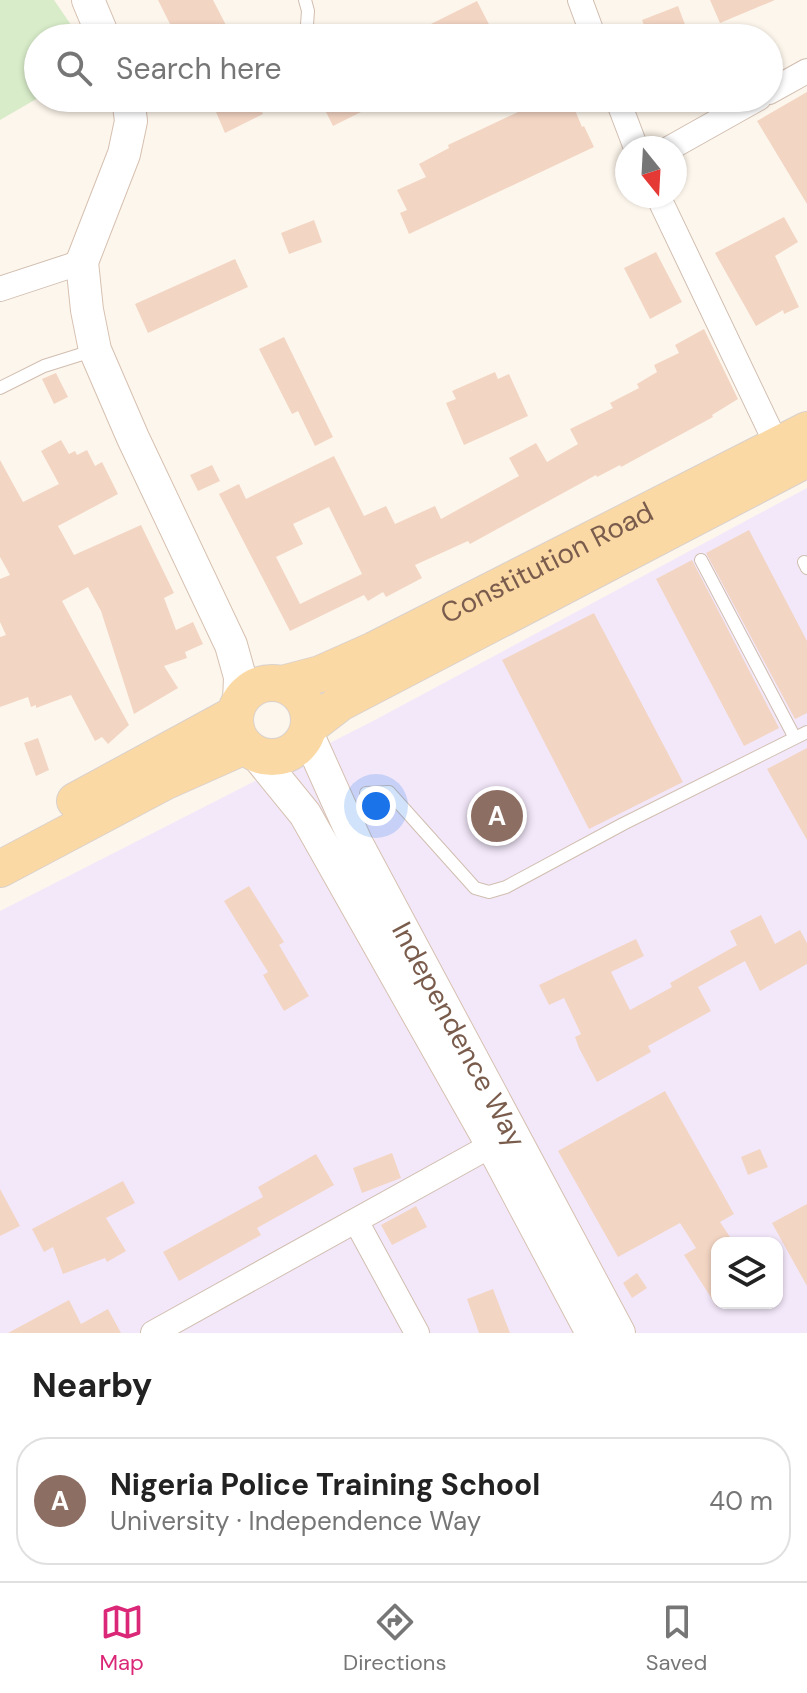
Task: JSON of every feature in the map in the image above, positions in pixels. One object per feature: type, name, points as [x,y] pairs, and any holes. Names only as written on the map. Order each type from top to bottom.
[{"type":"main road","points":[[88,0],[98,24]]},
{"type":"main road","points":[[0,869],[164,782],[244,729],[257,686],[275,684],[292,688],[306,705],[308,730],[299,746],[287,754],[272,757],[244,729],[240,677],[231,645],[95,350],[82,262],[124,154],[130,112]]},
{"type":"main road","name":"Constitution Road","points":[[275,684],[320,674],[364,655],[797,444]]},
{"type":"main road","name":"Constitution Road","points":[[308,730],[340,703],[797,444]]},
{"type":"main road","points":[[231,645],[275,684]]},
{"type":"main road","points":[[0,841],[151,760],[244,729]]},
{"type":"main road","name":"Independence Way","points":[[244,729],[305,814],[492,1145],[592,1333]]},
{"type":"main road","name":"Independence Way","points":[[308,730],[356,842],[619,1333]]},
{"type":"street","points":[[580,0],[589,24]]},
{"type":"street","points":[[783,84],[807,71]]},
{"type":"street","points":[[622,112],[631,136]]},
{"type":"street","points":[[687,138],[734,112]]},
{"type":"street","points":[[665,208],[797,444]]},
{"type":"street","points":[[0,289],[82,262]]},
{"type":"street","points":[[153,1333],[492,1145]]},
{"type":"street","points":[[356,1221],[417,1333]]},
{"type":"lane","points":[[305,0],[307,24]]},
{"type":"lane","points":[[0,388],[44,366],[95,350]]},
{"type":"lane","points":[[701,560],[795,738]]},
{"type":"lane","points":[[366,793],[389,792],[475,888],[489,892],[506,887],[623,824],[807,732]]},
{"type":"shaded area","points":[[807,488],[807,1333],[0,1333],[0,911],[373,721]]},
{"type":"green space","points":[[0,0],[54,0],[70,24],[24,24],[24,106],[0,120]]},
{"type":"building","points":[[158,0],[213,0],[225,24],[170,24]]},
{"type":"building","points":[[710,0],[775,0],[720,23]]},
{"type":"building","points":[[477,1],[489,24],[431,24]]},
{"type":"building","points":[[678,6],[685,24],[644,24],[642,20]]},
{"type":"building","points":[[807,92],[807,204],[757,121],[773,112],[783,112],[783,106]]},
{"type":"building","points":[[216,112],[262,112],[263,114],[225,133]]},
{"type":"building","points":[[326,112],[361,112],[333,126]]},
{"type":"building","points":[[518,112],[576,112],[594,147],[409,234],[400,213],[407,210],[397,190],[426,177],[419,164],[449,148],[448,145]]},
{"type":"building","points":[[784,217],[798,242],[775,256],[799,307],[784,314],[783,310],[756,326],[715,253]]},
{"type":"building","points":[[314,220],[322,242],[289,254],[281,233]]},
{"type":"building","points":[[656,252],[682,302],[650,319],[624,268]]},
{"type":"building","points":[[235,259],[248,287],[148,333],[135,304]]},
{"type":"building","points":[[704,329],[738,399],[713,417],[621,467],[596,475],[470,544],[468,541],[415,565],[422,578],[386,597],[383,592],[368,601],[364,595],[290,631],[219,494],[239,484],[246,499],[334,456],[364,516],[386,506],[395,524],[435,506],[441,519],[519,476],[509,458],[536,443],[547,462],[578,444],[570,429],[613,408],[610,403],[639,388],[637,384],[657,372],[654,365],[679,353],[675,345]],"holes":[[[329,507],[362,574],[300,604],[276,557],[303,544],[293,524]]]},
{"type":"building","points":[[284,337],[333,437],[315,446],[298,411],[292,414],[259,349]]},
{"type":"building","points":[[495,372],[498,379],[509,374],[528,416],[464,445],[446,403],[456,399],[452,391]]},
{"type":"building","points":[[56,373],[68,397],[54,404],[42,379]]},
{"type":"building","points":[[61,440],[69,454],[75,451],[77,455],[87,450],[95,466],[102,462],[118,494],[58,526],[74,555],[141,525],[174,593],[164,598],[176,630],[193,622],[203,644],[185,652],[187,658],[164,666],[178,688],[134,714],[101,611],[88,587],[62,601],[129,725],[108,744],[102,737],[95,741],[71,695],[36,708],[36,705],[31,707],[28,697],[0,707],[0,637],[6,635],[0,622],[0,579],[10,575],[0,557],[0,460],[23,502],[59,484],[41,451]]},
{"type":"building","points":[[212,465],[220,481],[198,491],[190,475]]},
{"type":"building","points":[[749,530],[807,641],[807,713],[795,719],[706,553]]},
{"type":"building","points":[[692,560],[779,728],[744,746],[656,579]]},
{"type":"building","points":[[594,613],[683,782],[589,829],[502,660]]},
{"type":"building","points":[[38,738],[49,770],[36,776],[24,743]]},
{"type":"building","points":[[807,748],[807,840],[767,769]]},
{"type":"building","points":[[249,886],[284,942],[279,945],[309,996],[284,1011],[263,975],[268,972],[224,901]]},
{"type":"building","points":[[761,915],[775,944],[800,930],[807,943],[807,964],[760,991],[745,961],[698,987],[711,1011],[648,1046],[651,1052],[597,1082],[579,1048],[575,1037],[581,1034],[564,998],[549,1005],[539,985],[636,939],[644,956],[611,972],[630,1010],[737,945],[730,931]]},
{"type":"building","points":[[665,1091],[734,1214],[720,1222],[730,1237],[711,1237],[711,1298],[684,1255],[696,1248],[680,1223],[618,1257],[558,1151]]},
{"type":"building","points":[[760,1149],[768,1167],[748,1175],[741,1157]]},
{"type":"building","points":[[392,1153],[401,1178],[362,1193],[353,1168]]},
{"type":"building","points":[[316,1154],[334,1185],[257,1228],[261,1235],[179,1281],[163,1252],[263,1197],[258,1187]]},
{"type":"building","points":[[123,1181],[135,1203],[106,1218],[126,1251],[107,1262],[105,1258],[63,1274],[53,1247],[44,1252],[32,1229]]},
{"type":"building","points":[[0,1189],[20,1226],[0,1236]]},
{"type":"building","points":[[807,1204],[807,1286],[783,1243],[783,1237],[780,1237],[772,1223]]},
{"type":"building","points":[[416,1206],[427,1227],[392,1245],[381,1225]]},
{"type":"building","points":[[637,1273],[647,1288],[632,1298],[623,1283]]},
{"type":"building","points":[[493,1289],[510,1333],[479,1333],[467,1299]]},
{"type":"building","points":[[69,1300],[81,1324],[108,1309],[121,1333],[8,1333]]},
{"type":"place","name":"Nigeria Police Training School","points":[[497,816]]}]
